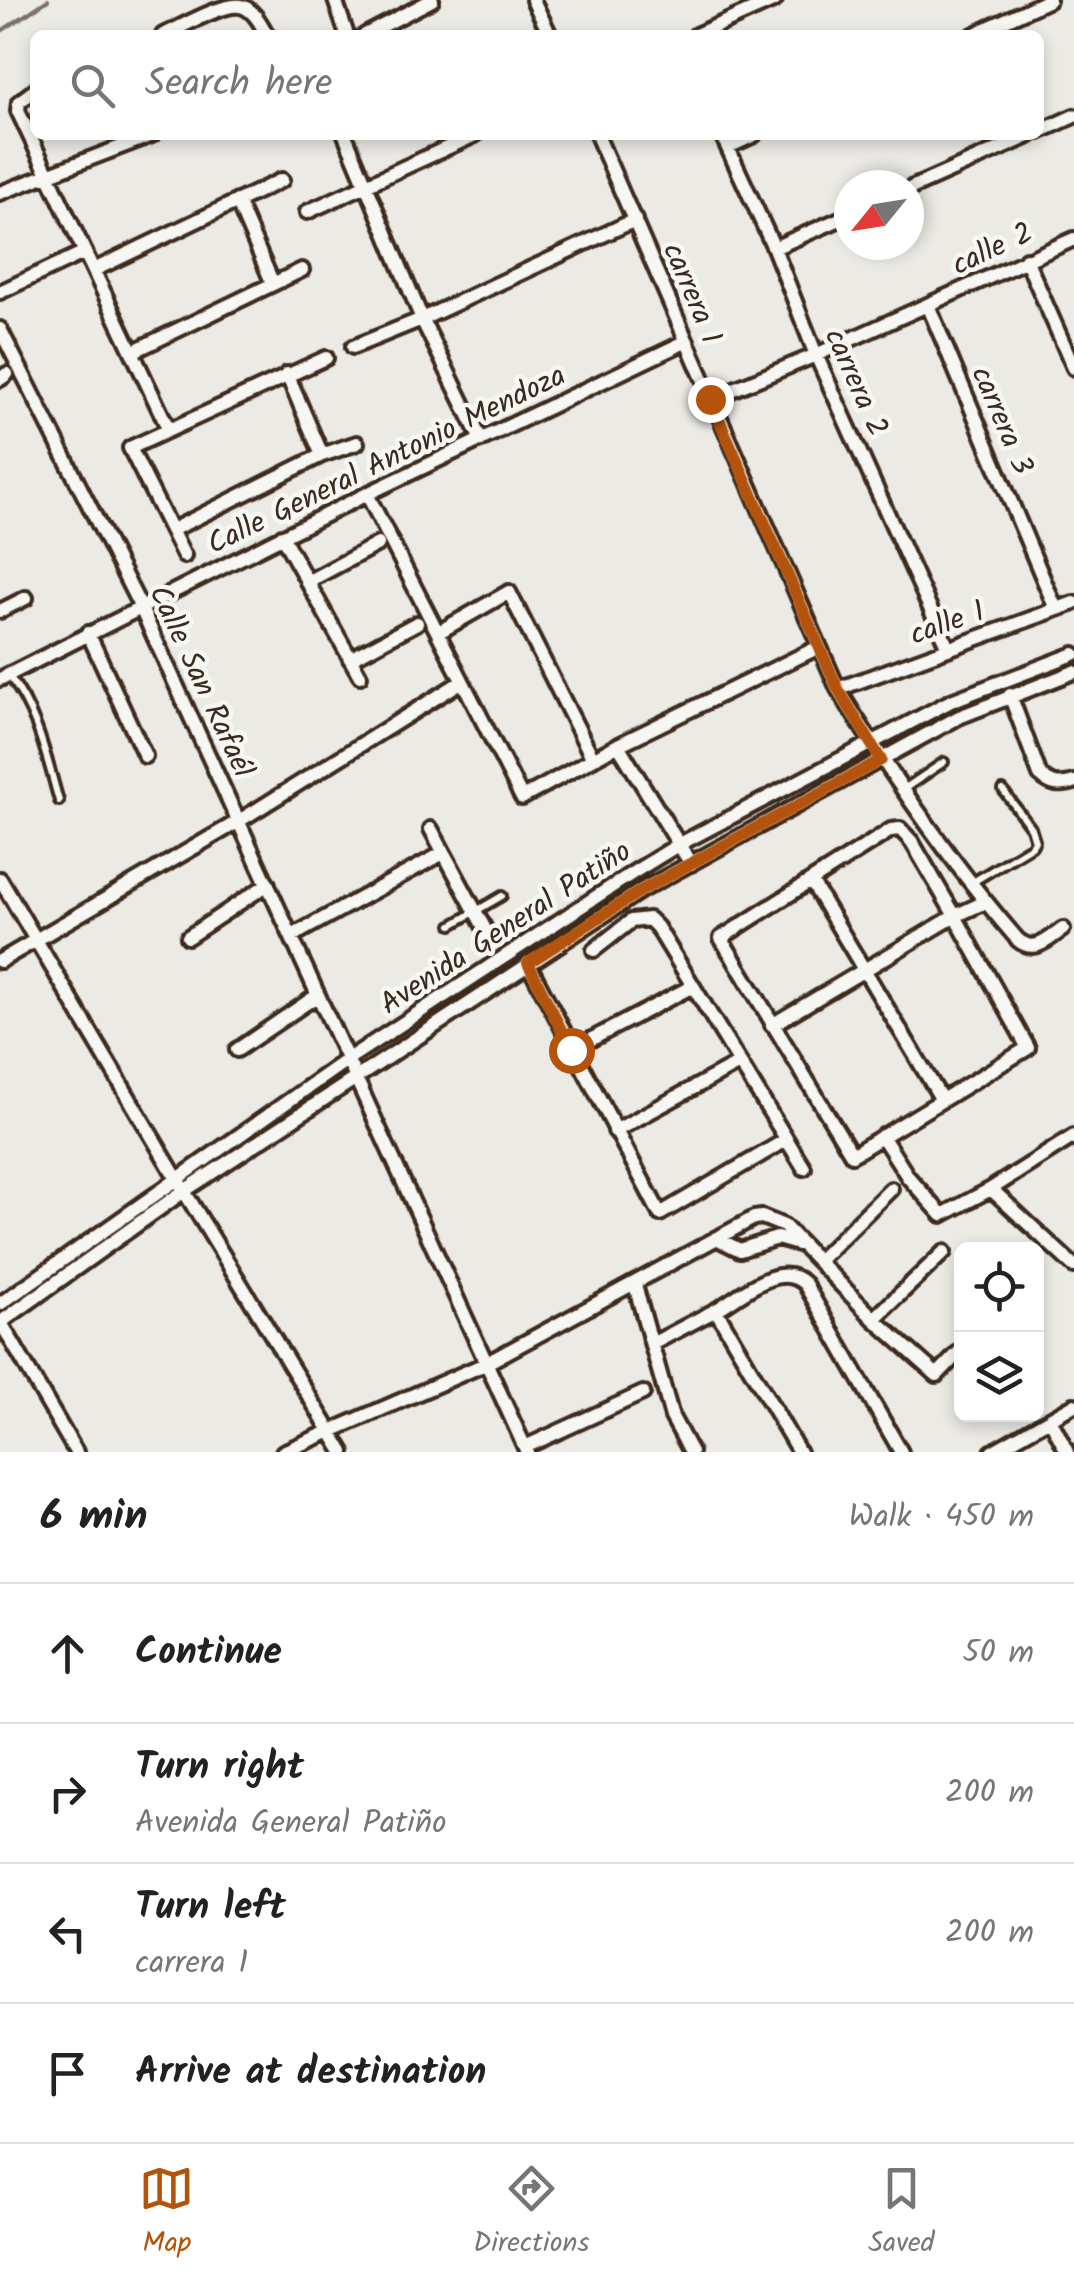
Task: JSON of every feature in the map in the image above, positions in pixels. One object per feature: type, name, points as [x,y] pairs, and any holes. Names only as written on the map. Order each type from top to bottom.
[{"type":"street","points":[[336,0],[345,30]]},
{"type":"street","points":[[375,30],[432,0]]},
{"type":"street","points":[[534,0],[548,30]]},
{"type":"street","points":[[707,30],[775,0]]},
{"type":"street","points":[[984,30],[1049,0]]},
{"type":"street","points":[[175,30],[228,7],[241,6],[252,11],[263,30]]},
{"type":"street","points":[[30,94],[19,102],[18,111],[30,136]]},
{"type":"street","points":[[1044,130],[1074,116]]},
{"type":"street","points":[[32,140],[169,430]]},
{"type":"street","points":[[0,193],[139,140]]},
{"type":"street","points":[[347,140],[422,319],[481,440]]},
{"type":"street","points":[[307,212],[465,140]]},
{"type":"street","name":"carrera 1","points":[[598,140],[838,689],[881,760],[985,902],[1024,946],[1038,947],[1063,929]]},
{"type":"street","points":[[924,182],[1021,140]]},
{"type":"street","name":"carrera 2","points":[[725,141],[948,648]]},
{"type":"street","points":[[94,270],[282,180]]},
{"type":"street","points":[[237,201],[273,284]]},
{"type":"street","points":[[352,347],[422,319],[634,220]]},
{"type":"street","points":[[774,248],[834,222]]},
{"type":"street","name":"calle 2","points":[[710,399],[1074,239]]},
{"type":"street","points":[[0,292],[85,252]]},
{"type":"street","points":[[1026,259],[1074,368]]},
{"type":"street","points":[[132,352],[302,270]]},
{"type":"street","name":"carrera 3","points":[[928,305],[1056,609]]},
{"type":"street","name":"Calle San Rafaél","points":[[0,329],[140,606],[526,1449]]},
{"type":"street","name":"Calle General Antonio Mendoza","points":[[4,677],[367,494],[688,341]]},
{"type":"street","points":[[184,556],[130,448],[326,358]]},
{"type":"street","points":[[287,374],[322,455]]},
{"type":"street","points":[[172,530],[322,455],[356,444]]},
{"type":"street","points":[[367,494],[522,798],[618,745],[820,647]]},
{"type":"street","points":[[282,536],[360,676]]},
{"type":"street","points":[[307,582],[378,544]]},
{"type":"street","points":[[439,632],[508,592],[593,759]]},
{"type":"street","points":[[0,611],[26,598]]},
{"type":"street","name":"calle 1","points":[[838,689],[1074,603]]},
{"type":"street","points":[[350,659],[417,623]]},
{"type":"street","points":[[88,632],[146,756]]},
{"type":"street","name":"Avenida General Patiño","points":[[0,1321],[348,1060],[678,845],[951,701],[1074,654]]},
{"type":"street","name":"Avenida General Patiño","points":[[0,1304],[642,890],[959,717],[1074,672]]},
{"type":"street","points":[[0,961],[239,821],[461,682]]},
{"type":"street","points":[[1010,695],[1040,775],[1059,786],[1074,782]]},
{"type":"street","points":[[618,745],[691,864]]},
{"type":"street","points":[[431,829],[486,932]]},
{"type":"street","points":[[900,829],[912,842],[955,916],[1028,1048],[852,1155],[720,938],[891,830],[900,829]]},
{"type":"street","points":[[292,936],[443,853]]},
{"type":"street","points":[[0,879],[343,1452]]},
{"type":"street","points":[[812,882],[942,1100]]},
{"type":"street","points":[[188,937],[268,884]]},
{"type":"street","points":[[772,1025],[985,902]]},
{"type":"street","points":[[594,950],[631,921],[649,920],[657,926],[804,1168]]},
{"type":"street","points":[[528,963],[660,1214],[786,1140]]},
{"type":"street","points":[[571,1050],[692,986]]},
{"type":"street","points":[[237,1050],[318,994]]},
{"type":"street","points":[[615,1132],[739,1063]]},
{"type":"street","points":[[882,1136],[908,1176],[942,1215],[1074,1136]]},
{"type":"street","points":[[818,1261],[891,1189]]},
{"type":"street","points":[[991,1189],[1074,1266]]},
{"type":"street","points":[[282,1452],[485,1364],[716,1238],[762,1217],[784,1226],[874,1319],[937,1375],[954,1357]]},
{"type":"street","points":[[716,1238],[740,1250],[777,1238],[801,1245]]},
{"type":"street","points":[[874,1319],[944,1252]]},
{"type":"street","points":[[652,1344],[775,1276],[797,1276],[901,1452]]},
{"type":"street","points":[[634,1285],[672,1417],[691,1452]]},
{"type":"street","points":[[716,1310],[799,1452]]},
{"type":"street","points":[[0,1321],[76,1452]]},
{"type":"street","points":[[526,1449],[643,1393]]},
{"type":"street","points":[[992,1452],[1074,1405]]},
{"type":"street","points":[[1050,1418],[1068,1452]]},
{"type":"lane","points":[[4,677],[22,696],[39,734],[59,801]]},
{"type":"lane","points":[[903,790],[944,762]]},
{"type":"lane","points":[[972,883],[1035,841],[1002,790]]},
{"type":"lane","points":[[452,925],[502,896]]},
{"type":"waterway","points":[[0,32],[48,0]]},
{"type":"route","points":[[571,1050],[528,963],[642,890],[881,760],[838,689],[710,399]]}]
